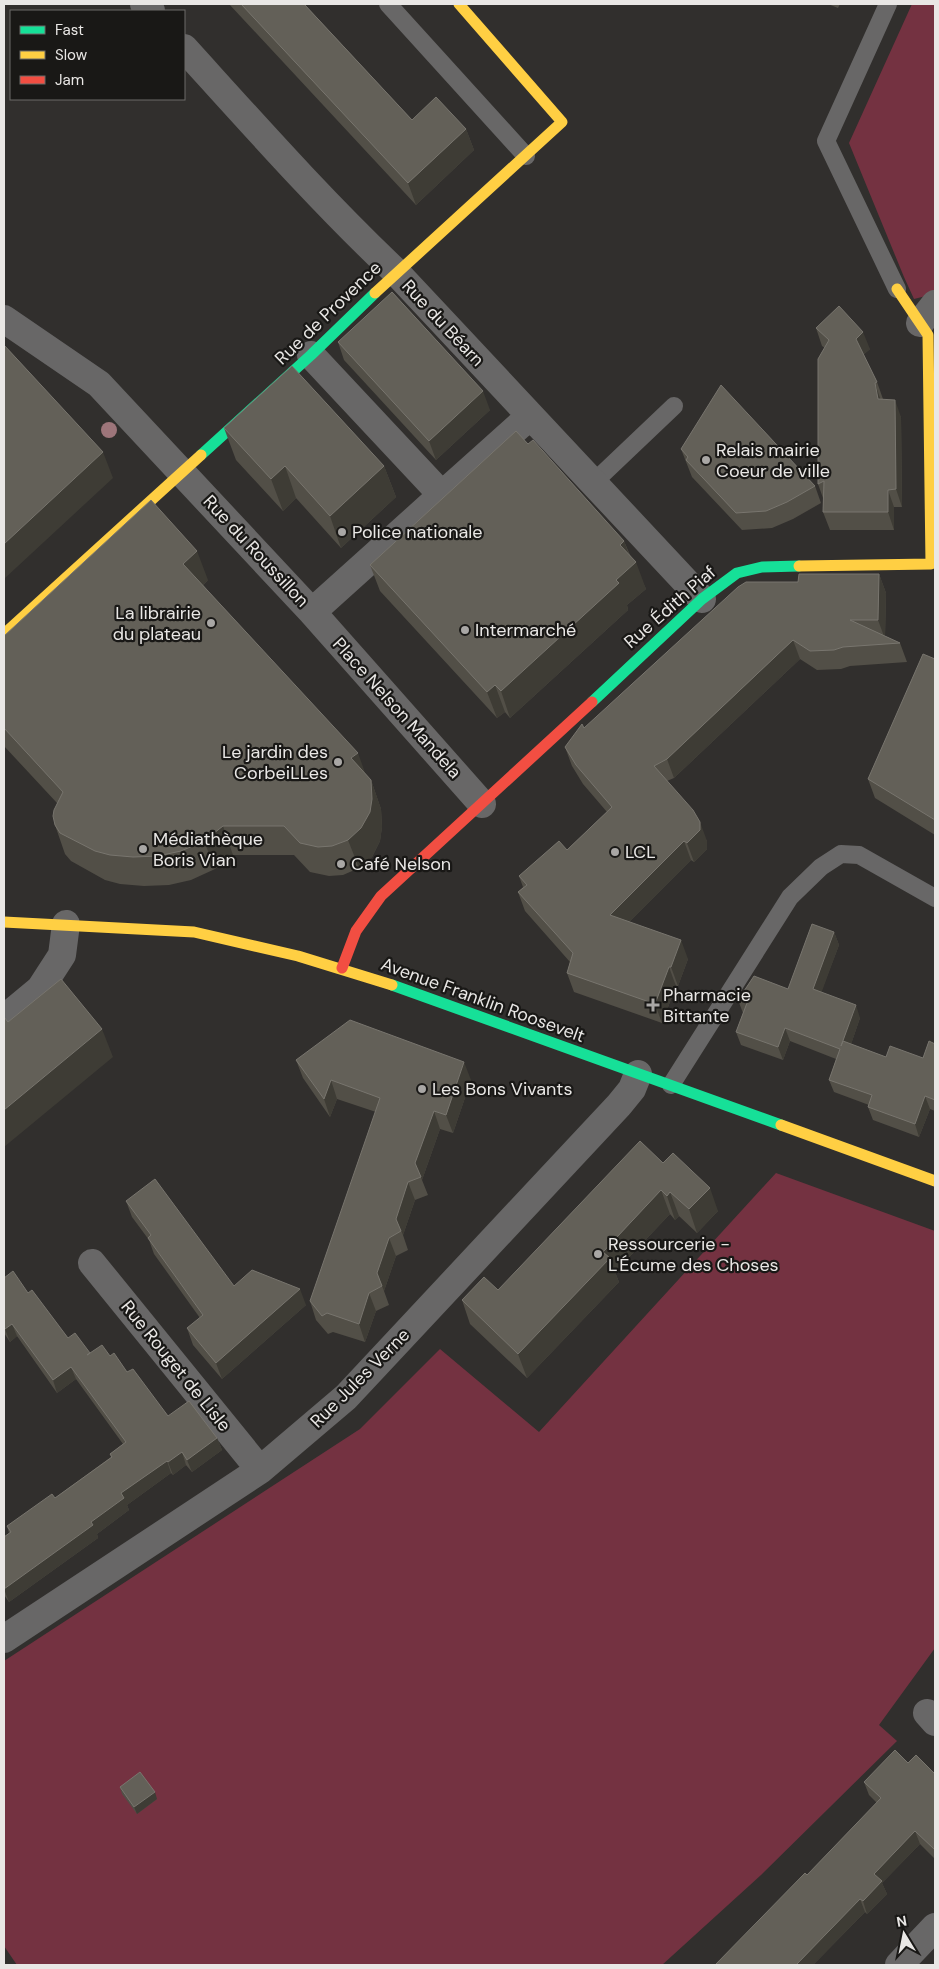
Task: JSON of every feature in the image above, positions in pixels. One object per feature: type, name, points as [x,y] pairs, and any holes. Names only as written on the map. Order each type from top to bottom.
[{"type":"street","name":"Rue de Provence","points":[[4,634],[311,355],[396,272],[562,122],[459,4]]},
{"type":"street","name":"Rue du Béarn","points":[[185,49],[362,240],[396,272],[702,599]]},
{"type":"street","name":"Rue Édith Piaf","points":[[342,968],[356,931],[381,896],[702,599],[737,573],[762,567],[933,564],[930,323],[898,289]]},
{"type":"street","name":"Rue du Roussillon","points":[[4,319],[99,384],[312,612],[530,416]]},
{"type":"street","points":[[311,355],[442,495]]},
{"type":"street","name":"Place Nelson Mandela","points":[[312,612],[482,804]]},
{"type":"street","name":"Avenue Franklin Roosevelt","points":[[4,922],[194,932],[342,968],[671,1085],[935,1182]]},
{"type":"street","points":[[4,1019],[40,989],[62,955],[66,924]]},
{"type":"street","name":"Rue Jules Verne","points":[[4,1639],[260,1470],[346,1397],[619,1105],[632,1090],[638,1074]]},
{"type":"street","name":"Rue Rouget de Lisle","points":[[92,1263],[260,1470]]},
{"type":"street","points":[[899,1965],[935,1927]]},
{"type":"lane","points":[[388,4],[526,156]]},
{"type":"lane","points":[[888,4],[826,141],[898,289]]},
{"type":"lane","points":[[593,483],[674,406]]},
{"type":"lane","points":[[671,1085],[790,897],[821,867],[841,854],[859,854],[935,898]]},
{"type":"shaded area","points":[[912,4],[935,4],[935,303],[926,296],[914,299],[849,143]]},
{"type":"shaded area","points":[[776,1173],[935,1231],[935,1648],[879,1725],[897,1741],[761,1875],[662,1965],[17,1965],[4,1946],[4,1661],[360,1429],[440,1349],[539,1432]]},
{"type":"building","points":[[241,4],[304,4],[412,120],[436,97],[466,129],[408,183]]},
{"type":"building","points":[[392,292],[483,391],[429,441],[338,342]]},
{"type":"building","points":[[839,306],[863,332],[856,339],[877,382],[875,383],[878,399],[895,400],[896,489],[888,490],[888,512],[823,512],[824,481],[818,484],[818,359],[829,340],[816,328]]},
{"type":"building","points":[[4,345],[103,452],[4,544]]},
{"type":"building","points":[[292,366],[384,466],[330,516],[285,466],[271,479],[224,428]]},
{"type":"building","points":[[721,385],[815,486],[787,502],[766,511],[736,513],[686,460],[688,457],[681,449]]},
{"type":"building","points":[[516,431],[528,444],[533,440],[624,541],[620,545],[636,562],[616,580],[619,583],[501,691],[495,685],[487,692],[370,565]]},
{"type":"building","points":[[151,500],[197,551],[183,564],[358,753],[351,758],[371,780],[372,799],[370,812],[361,828],[348,840],[332,846],[318,847],[300,843],[284,826],[223,826],[204,841],[181,851],[158,856],[133,857],[110,855],[95,851],[60,833],[55,825],[54,810],[63,792],[4,728],[4,636]]},
{"type":"building","points":[[799,574],[879,574],[878,620],[850,620],[900,643],[810,651],[793,640],[667,759],[654,766],[693,810],[700,822],[700,830],[687,843],[684,841],[610,915],[681,940],[671,967],[669,967],[655,1004],[567,973],[573,953],[518,892],[527,885],[519,876],[559,841],[567,850],[612,807],[576,765],[565,747],[582,724],[584,728],[738,587],[746,582],[798,582]]},
{"type":"building","points":[[923,654],[935,659],[935,820],[868,779]]},
{"type":"building","points":[[812,924],[834,932],[813,989],[856,1005],[841,1046],[843,1041],[886,1057],[890,1046],[923,1058],[929,1041],[935,1044],[935,1100],[925,1096],[915,1124],[868,1107],[872,1095],[829,1080],[840,1049],[785,1028],[778,1047],[736,1032],[747,1003],[738,1000],[754,976],[788,989]]},
{"type":"building","points":[[61,979],[102,1029],[4,1110],[4,1017],[8,1022]]},
{"type":"building","points":[[350,1020],[464,1062],[446,1115],[434,1111],[415,1163],[421,1177],[408,1182],[396,1219],[401,1231],[389,1238],[377,1273],[382,1286],[369,1293],[359,1324],[327,1313],[322,1316],[310,1301],[380,1098],[331,1080],[324,1099],[296,1060]]},
{"type":"building","points":[[640,1141],[663,1163],[673,1153],[710,1188],[689,1209],[670,1192],[667,1196],[661,1190],[603,1252],[610,1258],[518,1354],[462,1300],[484,1277],[498,1290]]},
{"type":"building","points":[[155,1179],[234,1286],[252,1270],[300,1289],[216,1363],[187,1328],[203,1315],[148,1238],[151,1235],[126,1201]]},
{"type":"building","points":[[13,1271],[28,1293],[32,1290],[68,1338],[75,1333],[90,1353],[102,1345],[110,1356],[114,1353],[127,1372],[133,1369],[168,1416],[189,1401],[217,1438],[187,1460],[182,1452],[121,1493],[124,1498],[91,1522],[93,1525],[4,1589],[4,1537],[11,1532],[7,1526],[52,1494],[55,1498],[112,1457],[110,1454],[126,1442],[71,1367],[53,1380],[12,1324],[5,1329],[4,1278]]},
{"type":"building","points":[[895,1750],[908,1763],[916,1755],[935,1774],[935,1850],[915,1831],[874,1874],[882,1881],[863,1901],[860,1899],[796,1965],[715,1965],[805,1873],[807,1875],[881,1798],[864,1782]]},
{"type":"building","points":[[140,1772],[155,1792],[134,1807],[120,1787]]},
{"type":"traffic: fast","points":[[201,455],[311,355],[375,293]]},
{"type":"traffic: fast","points":[[592,702],[702,599],[737,573],[762,567],[799,566]]},
{"type":"traffic: fast","points":[[392,985],[781,1125]]},
{"type":"traffic: slow","points":[[375,293],[562,122],[459,4]]},
{"type":"traffic: slow","points":[[799,566],[931,564],[928,335],[897,289]]},
{"type":"traffic: slow","points":[[4,634],[201,455]]},
{"type":"traffic: slow","points":[[4,922],[194,932],[298,956],[392,985]]},
{"type":"traffic: slow","points":[[781,1125],[935,1181]]},
{"type":"traffic: jam","points":[[342,968],[356,931],[381,896],[592,702]]},
{"type":"place","name":"Relais mairie Coeur de ville","points":[[706,460]]},
{"type":"place","name":"Police nationale","points":[[342,532]]},
{"type":"place","name":"La librairie du plateau","points":[[211,623]]},
{"type":"place","name":"Intermarché","points":[[465,630]]},
{"type":"place","name":"Le jardin des CorbeiLLes","points":[[338,762]]},
{"type":"place","name":"Médiathèque Boris Vian","points":[[143,849]]},
{"type":"place","name":"LCL","points":[[615,852]]},
{"type":"place","name":"Café Nelson","points":[[341,864]]},
{"type":"place","name":"Pharmacie Bittante","points":[[653,1005]]},
{"type":"place","name":"Les Bons Vivants","points":[[422,1089]]},
{"type":"place","name":"Ressourcerie - L'Écume des Choses","points":[[598,1254]]}]
